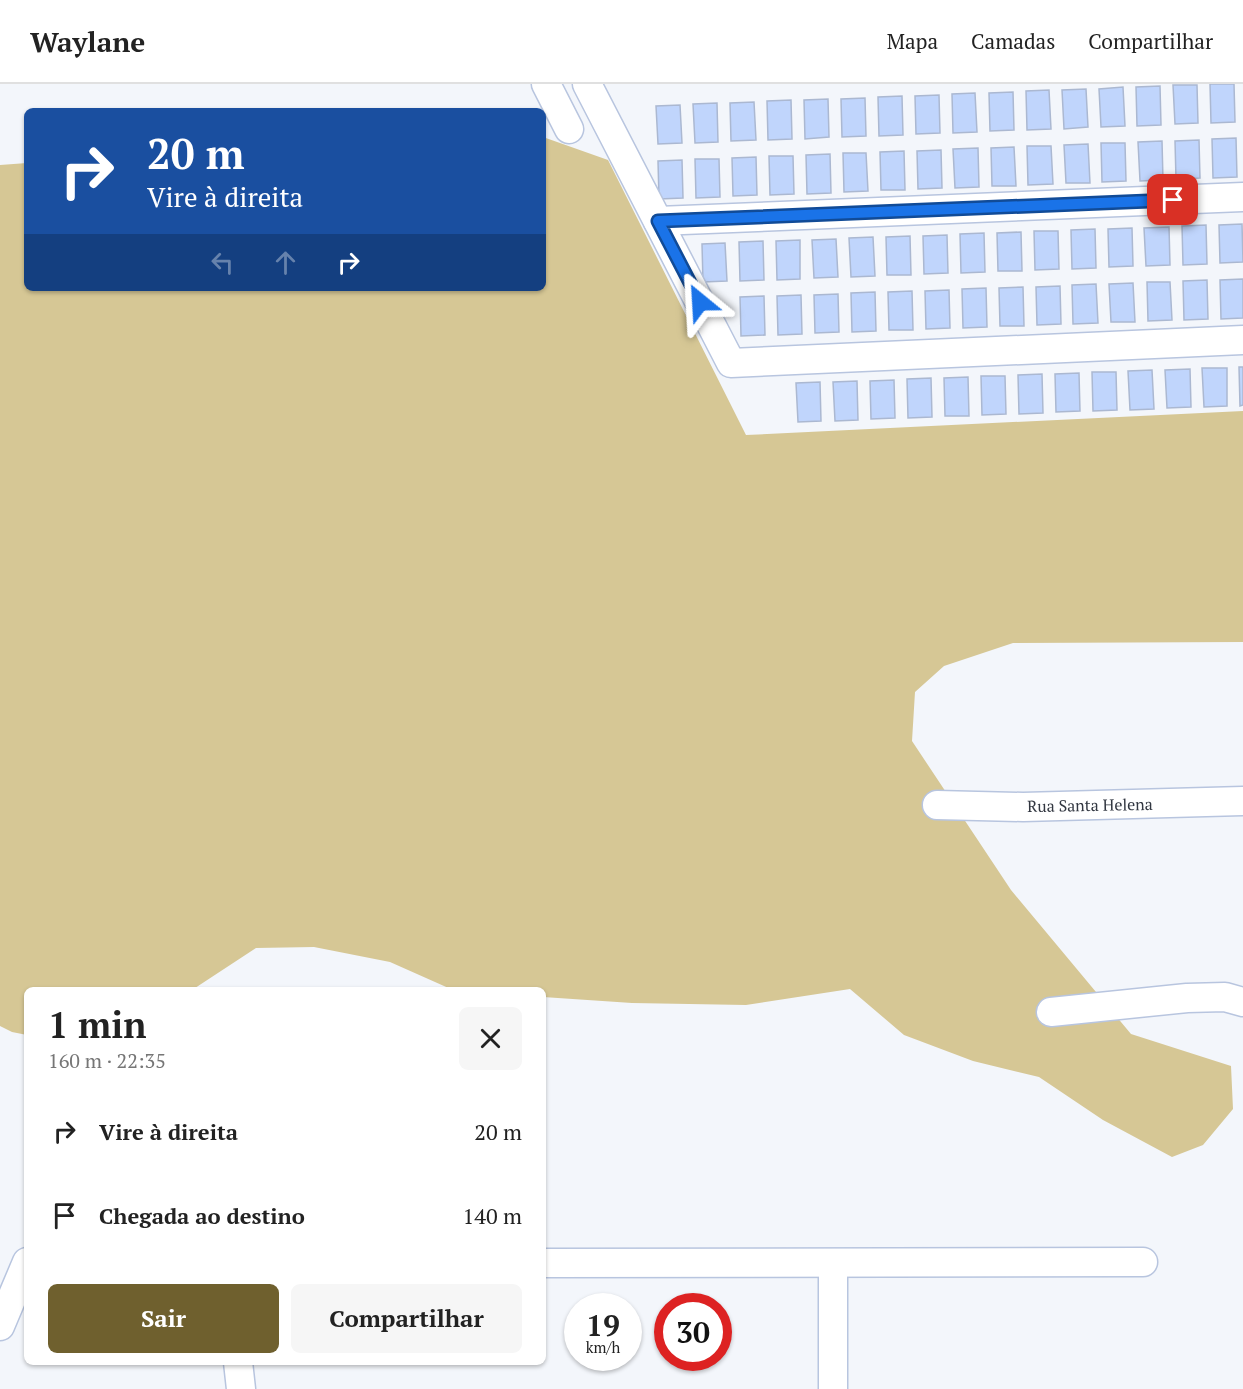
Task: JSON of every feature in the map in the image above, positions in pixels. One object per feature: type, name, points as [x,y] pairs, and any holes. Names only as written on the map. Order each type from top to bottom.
[{"type":"street","points":[[546,84],[569,129]]},
{"type":"street","points":[[587,84],[731,363],[1243,340]]},
{"type":"street","points":[[658,221],[1243,197]]},
{"type":"street","name":"Rua Santa Helena","points":[[937,805],[1023,807],[1243,801]]},
{"type":"street","points":[[1051,1012],[1187,998],[1225,997],[1243,1002]]},
{"type":"street","points":[[546,1263],[1143,1262]]},
{"type":"street","points":[[833,1264],[833,1389]]},
{"type":"street","points":[[0,1326],[24,1269]]},
{"type":"street","points":[[238,1365],[241,1389]]},
{"type":"shaded area","points":[[546,138],[608,160],[746,435],[1243,411],[1243,642],[1013,643],[944,666],[915,692],[912,741],[1011,890],[1131,1034],[1231,1066],[1233,1109],[1203,1145],[1172,1157],[1103,1120],[1039,1077],[973,1061],[904,1035],[850,989],[746,1005],[632,1003],[546,997],[546,987],[446,987],[390,962],[314,947],[256,948],[197,987],[24,987],[24,1034],[0,1026],[0,165],[24,163],[24,291],[546,291]]},
{"type":"building","points":[[1210,84],[1234,84],[1235,122],[1211,123]]},
{"type":"building","points":[[1173,85],[1197,85],[1198,123],[1175,124]]},
{"type":"building","points":[[1160,86],[1161,125],[1137,126],[1136,87]]},
{"type":"building","points":[[1123,87],[1125,126],[1101,127],[1099,89]]},
{"type":"building","points":[[1086,89],[1088,127],[1064,129],[1062,90]]},
{"type":"building","points":[[1049,90],[1051,129],[1027,130],[1026,91]]},
{"type":"building","points":[[1013,92],[1014,130],[990,131],[989,93]]},
{"type":"building","points":[[975,93],[977,132],[953,133],[952,94]]},
{"type":"building","points":[[939,95],[940,133],[916,134],[915,96]]},
{"type":"building","points":[[902,96],[903,135],[879,136],[878,97]]},
{"type":"building","points":[[865,98],[866,136],[842,137],[841,99]]},
{"type":"building","points":[[828,99],[829,137],[805,139],[804,100]]},
{"type":"building","points":[[791,100],[792,139],[768,140],[767,101]]},
{"type":"building","points":[[754,102],[756,140],[731,141],[730,103]]},
{"type":"building","points":[[717,103],[718,142],[695,143],[693,104]]},
{"type":"building","points":[[680,105],[682,143],[658,144],[656,106]]},
{"type":"building","points":[[1236,138],[1237,177],[1213,178],[1212,139]]},
{"type":"building","points":[[1199,140],[1200,178],[1176,179],[1175,141]]},
{"type":"building","points":[[1162,141],[1163,180],[1140,181],[1138,142]]},
{"type":"building","points":[[1101,143],[1125,143],[1126,181],[1102,182]]},
{"type":"building","points":[[1088,144],[1090,183],[1066,183],[1064,145]]},
{"type":"building","points":[[1027,146],[1051,146],[1053,184],[1028,185]]},
{"type":"building","points":[[1014,147],[1016,186],[992,186],[991,148]]},
{"type":"building","points":[[978,148],[979,187],[955,188],[953,149]]},
{"type":"building","points":[[941,150],[942,188],[918,189],[917,151]]},
{"type":"building","points":[[904,151],[905,190],[881,190],[880,152]]},
{"type":"building","points":[[843,153],[866,153],[868,191],[844,192]]},
{"type":"building","points":[[830,154],[831,193],[807,194],[806,155]]},
{"type":"building","points":[[769,156],[793,156],[794,194],[770,195]]},
{"type":"building","points":[[756,157],[757,195],[733,196],[732,158]]},
{"type":"building","points":[[695,159],[719,159],[720,197],[696,198]]},
{"type":"building","points":[[682,160],[683,198],[659,199],[658,161]]},
{"type":"building","points":[[1242,224],[1243,262],[1220,263],[1219,225]]},
{"type":"building","points":[[1206,225],[1207,264],[1183,265],[1182,226]]},
{"type":"building","points":[[1169,227],[1170,265],[1146,266],[1144,228]]},
{"type":"building","points":[[1132,228],[1133,266],[1109,267],[1108,229]]},
{"type":"building","points":[[1095,229],[1096,268],[1072,269],[1071,230]]},
{"type":"building","points":[[1034,231],[1058,231],[1059,269],[1035,270]]},
{"type":"building","points":[[1021,232],[1022,271],[998,271],[997,233]]},
{"type":"building","points":[[984,233],[985,272],[961,273],[960,234]]},
{"type":"building","points":[[947,235],[948,273],[924,274],[923,236]]},
{"type":"building","points":[[910,236],[911,275],[887,275],[886,237]]},
{"type":"building","points":[[873,237],[875,276],[851,277],[849,238]]},
{"type":"building","points":[[836,239],[838,277],[814,278],[812,240]]},
{"type":"building","points":[[800,240],[800,279],[777,280],[776,241]]},
{"type":"building","points":[[763,241],[764,280],[740,281],[739,242]]},
{"type":"building","points":[[725,243],[727,281],[703,282],[702,244]]},
{"type":"building","points":[[1243,279],[1243,318],[1221,319],[1220,280]]},
{"type":"building","points":[[1207,280],[1208,319],[1184,320],[1183,281]]},
{"type":"building","points":[[1147,282],[1170,282],[1172,320],[1148,321]]},
{"type":"building","points":[[1133,283],[1135,322],[1111,322],[1109,284]]},
{"type":"building","points":[[1096,284],[1098,323],[1073,324],[1072,285]]},
{"type":"building","points":[[1060,286],[1061,324],[1037,325],[1036,287]]},
{"type":"building","points":[[1023,287],[1024,326],[1000,326],[999,288]]},
{"type":"building","points":[[986,288],[987,327],[963,328],[962,289]]},
{"type":"building","points":[[949,290],[950,328],[926,329],[925,291]]},
{"type":"building","points":[[912,291],[913,330],[889,330],[888,292]]},
{"type":"building","points":[[875,292],[876,331],[852,332],[851,293]]},
{"type":"building","points":[[838,294],[839,332],[815,333],[814,295]]},
{"type":"building","points":[[801,295],[802,334],[778,335],[777,296]]},
{"type":"building","points":[[764,296],[765,335],[741,336],[740,297]]},
{"type":"building","points":[[1239,367],[1243,367],[1243,405],[1240,406]]},
{"type":"building","points":[[1202,368],[1227,368],[1227,406],[1204,407]]},
{"type":"building","points":[[1190,369],[1191,407],[1167,408],[1165,370]]},
{"type":"building","points":[[1152,370],[1154,409],[1130,410],[1128,371]]},
{"type":"building","points":[[1092,372],[1116,372],[1117,410],[1093,411]]},
{"type":"building","points":[[1079,373],[1080,411],[1056,412],[1055,374]]},
{"type":"building","points":[[1042,374],[1043,413],[1019,414],[1018,375]]},
{"type":"building","points":[[981,376],[1005,376],[1006,414],[982,415]]},
{"type":"building","points":[[968,377],[969,416],[945,416],[944,378]]},
{"type":"building","points":[[931,378],[932,417],[908,418],[907,379]]},
{"type":"building","points":[[894,380],[895,418],[871,419],[870,381]]},
{"type":"building","points":[[857,381],[858,420],[835,421],[833,382]]},
{"type":"building","points":[[820,382],[821,421],[798,422],[796,383]]},
{"type":"route","points":[[700,302],[658,221],[1173,200]]}]
